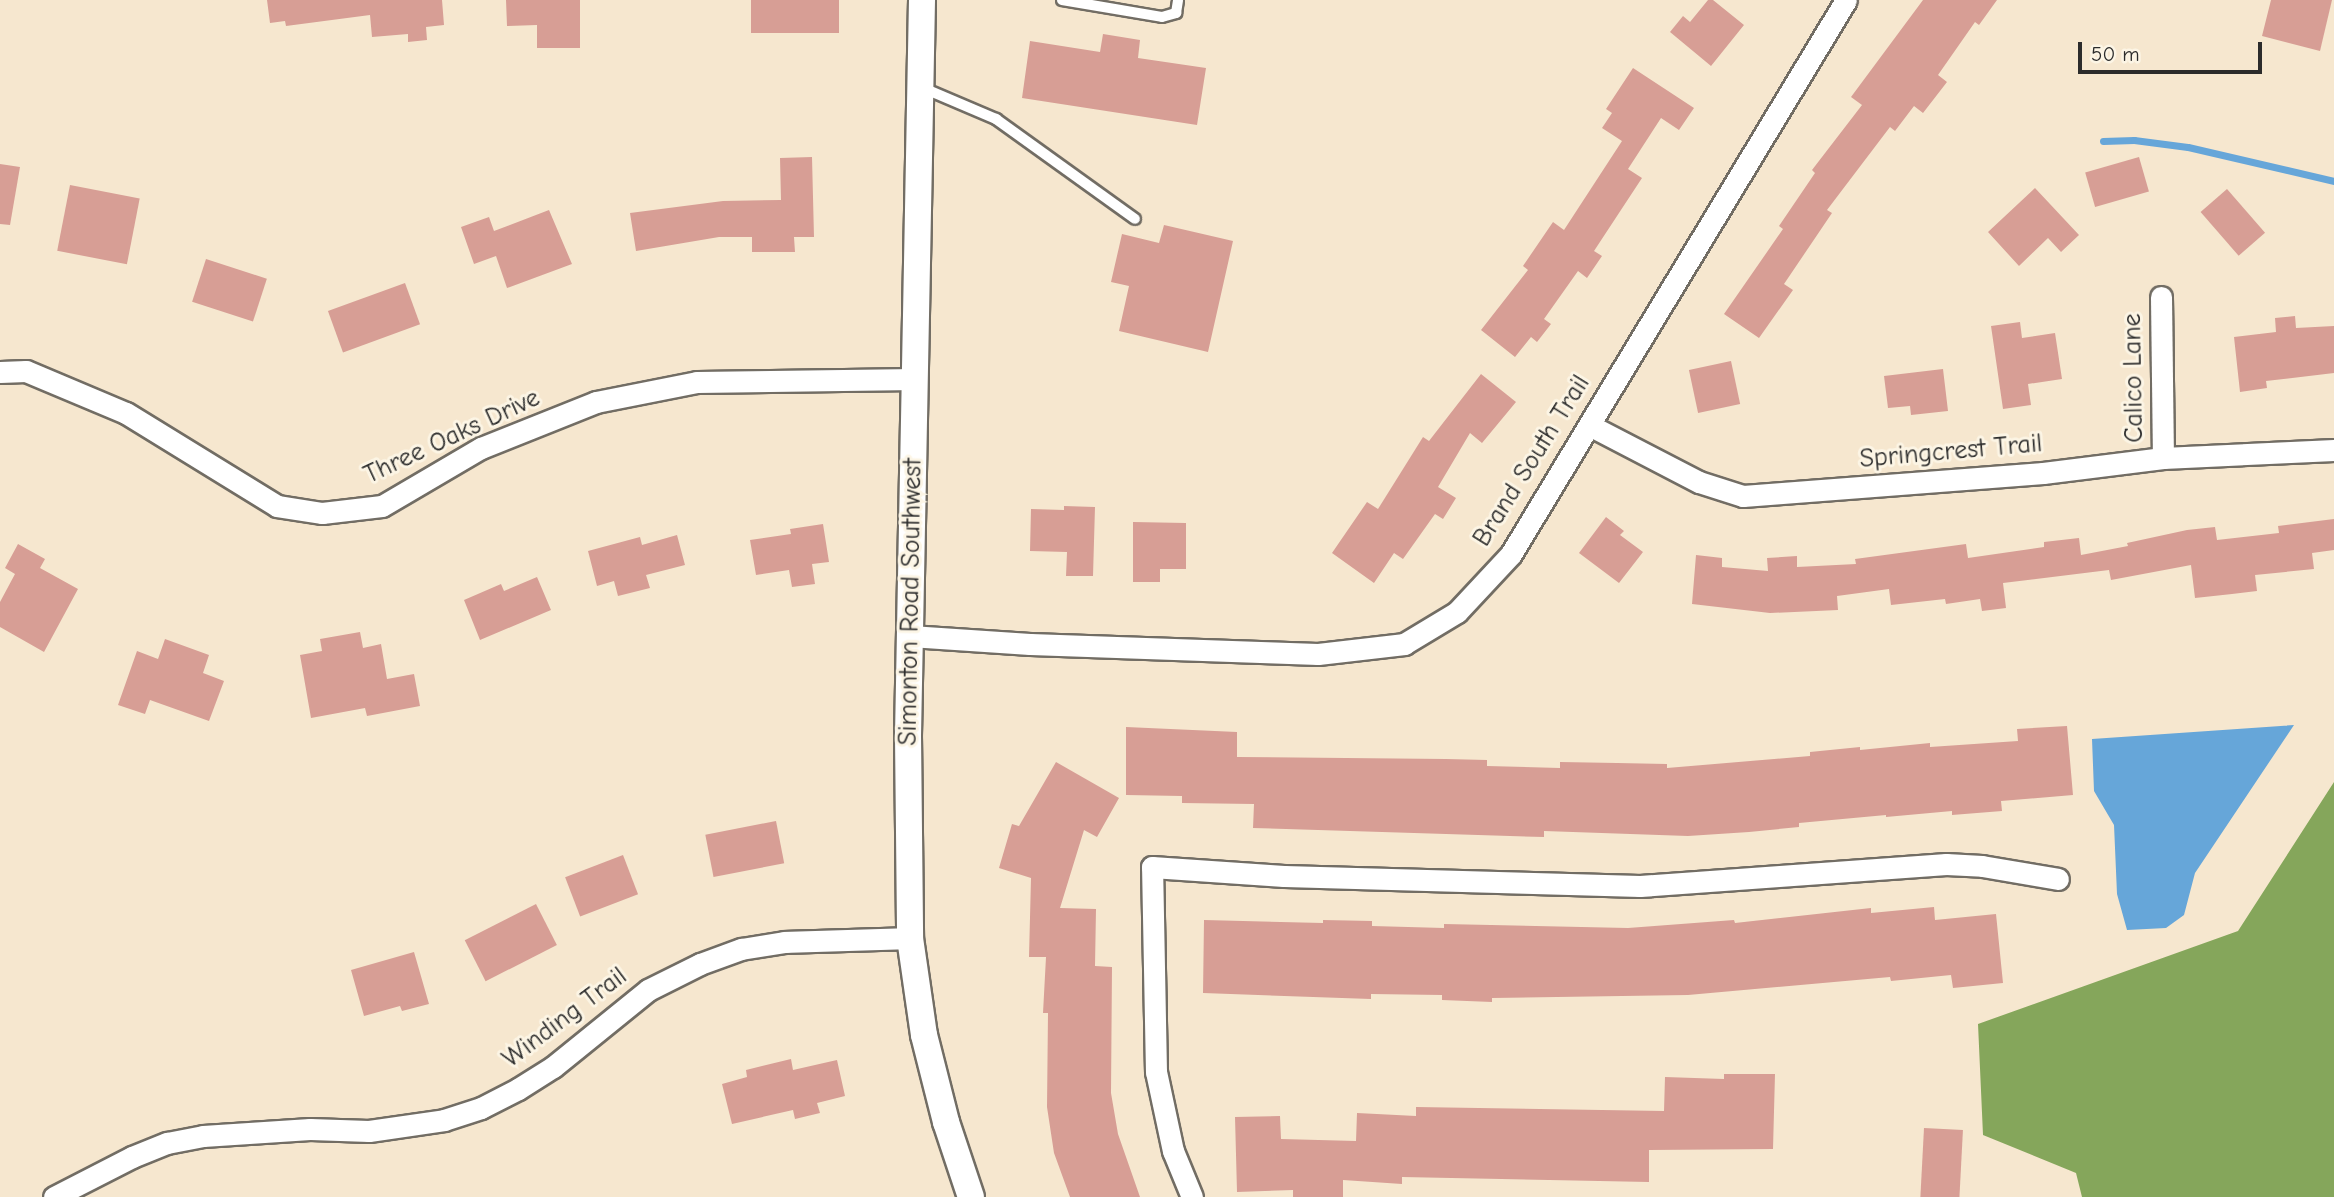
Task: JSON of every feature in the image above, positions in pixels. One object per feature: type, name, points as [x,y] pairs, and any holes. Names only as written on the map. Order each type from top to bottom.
[{"type":"street","name":"Simonton Road Southwest","points":[[922,0],[907,836],[910,937],[924,1035],[946,1122],[971,1197]]},
{"type":"street","name":"Brand South Trail","points":[[910,636],[1030,644],[1318,654],[1404,644],[1457,612],[1511,554],[1846,0]]},
{"type":"street","name":"Calico Lane","points":[[2161,297],[2163,458]]},
{"type":"street","name":"Three Oaks Drive","points":[[0,372],[26,371],[126,413],[277,506],[322,513],[382,506],[481,449],[596,402],[697,382],[916,379]]},
{"type":"street","name":"Springcrest Trail","points":[[1589,425],[1699,482],[1743,496],[2043,473],[2163,458],[2334,450]]},
{"type":"street","points":[[1192,1197],[1173,1151],[1156,1072],[1152,867],[1284,876],[1640,886],[1947,864],[1982,866],[2058,879]]},
{"type":"street","name":"Winding Trail","points":[[54,1197],[132,1157],[167,1143],[203,1136],[310,1129],[369,1131],[443,1121],[481,1108],[518,1090],[553,1067],[648,990],[700,964],[741,949],[785,942],[910,937]]},
{"type":"lane","points":[[1062,0],[1162,18],[1176,13],[1178,0]]},
{"type":"lane","points":[[921,88],[996,119],[1135,219]]},
{"type":"green space","points":[[2334,782],[2334,1197],[2082,1197],[2076,1173],[1983,1135],[1978,1024],[2238,931]]},
{"type":"water","points":[[2294,725],[2195,873],[2184,915],[2166,928],[2127,930],[2117,894],[2114,825],[2094,791],[2092,739]]},
{"type":"building","points":[[267,0],[442,0],[444,25],[426,27],[427,40],[408,42],[408,34],[372,37],[370,15],[286,26],[285,21],[270,23]]},
{"type":"building","points":[[506,0],[580,0],[580,48],[537,48],[537,25],[507,26]]},
{"type":"building","points":[[751,0],[839,0],[839,33],[751,33]]},
{"type":"building","points":[[1708,0],[1713,0],[1744,25],[1711,66],[1670,32],[1683,16],[1690,22]]},
{"type":"building","points":[[1923,0],[1997,0],[1979,25],[1975,22],[1938,75],[1947,82],[1923,113],[1914,106],[1895,131],[1890,127],[1827,210],[1832,213],[1784,284],[1793,290],[1759,338],[1724,314],[1783,229],[1779,226],[1815,173],[1812,170],[1862,105],[1851,97]]},
{"type":"building","points":[[2271,0],[2332,0],[2320,51],[2262,36]]},
{"type":"building","points":[[1103,34],[1140,40],[1138,58],[1206,68],[1197,125],[1022,98],[1030,41],[1100,52]]},
{"type":"building","points":[[1633,68],[1694,108],[1679,130],[1661,118],[1628,169],[1642,178],[1594,251],[1602,256],[1587,278],[1578,271],[1544,319],[1551,324],[1537,342],[1531,337],[1515,357],[1481,330],[1528,270],[1523,266],[1553,222],[1564,230],[1622,141],[1602,128],[1612,113],[1606,109]]},
{"type":"building","points":[[812,157],[814,237],[794,237],[795,252],[752,252],[752,237],[719,237],[636,251],[630,213],[723,201],[781,200],[780,158]]},
{"type":"building","points":[[2139,157],[2149,192],[2095,207],[2085,172]]},
{"type":"building","points":[[0,164],[20,167],[10,225],[0,224]]},
{"type":"building","points":[[70,185],[140,199],[127,264],[57,251]]},
{"type":"building","points":[[2035,188],[2079,235],[2061,252],[2048,238],[2019,266],[1988,232]]},
{"type":"building","points":[[2227,189],[2265,233],[2239,256],[2201,212]]},
{"type":"building","points":[[549,210],[572,264],[507,288],[496,256],[474,264],[461,227],[489,217],[494,231]]},
{"type":"building","points":[[1164,225],[1233,241],[1208,352],[1119,331],[1129,286],[1111,282],[1122,234],[1159,243]]},
{"type":"building","points":[[206,259],[267,279],[253,322],[192,302]]},
{"type":"building","points":[[405,283],[420,324],[343,352],[328,311]]},
{"type":"building","points":[[2295,316],[2296,328],[2334,326],[2334,373],[2266,381],[2267,388],[2240,392],[2234,337],[2276,332],[2275,318]]},
{"type":"building","points":[[2020,322],[2022,338],[2055,333],[2062,379],[2028,384],[2031,405],[2003,409],[1991,326]]},
{"type":"building","points":[[1731,361],[1740,404],[1698,413],[1689,370]]},
{"type":"building","points":[[1943,369],[1948,411],[1911,415],[1910,406],[1888,408],[1884,376]]},
{"type":"building","points":[[1481,374],[1516,402],[1482,443],[1470,433],[1438,487],[1456,498],[1443,519],[1435,514],[1403,559],[1394,553],[1374,583],[1332,553],[1367,502],[1378,509],[1423,437],[1429,441]]},
{"type":"building","points":[[1064,506],[1095,507],[1093,576],[1066,576],[1067,552],[1030,551],[1031,509],[1064,510]]},
{"type":"building","points":[[1606,517],[1624,531],[1620,535],[1643,552],[1619,583],[1579,553]]},
{"type":"building","points":[[2334,519],[2334,550],[2312,553],[2314,569],[2255,575],[2257,591],[2195,598],[2191,565],[2111,580],[2109,570],[2003,583],[2006,608],[1982,611],[1980,599],[1946,604],[1945,599],[1891,605],[1889,589],[1837,596],[1838,610],[1770,613],[1692,604],[1696,555],[1722,558],[1722,567],[1768,571],[1767,558],[1797,556],[1797,567],[1856,564],[1855,559],[1966,544],[1968,558],[2044,547],[2044,542],[2079,538],[2081,555],[2187,530],[2215,527],[2217,540],[2279,533],[2278,526]]},
{"type":"building","points":[[1133,522],[1186,523],[1186,569],[1160,569],[1160,582],[1133,582]]},
{"type":"building","points":[[823,524],[829,562],[812,564],[815,584],[792,587],[789,570],[756,575],[750,540],[791,534],[790,529]]},
{"type":"building","points":[[677,535],[685,565],[646,575],[650,588],[618,596],[614,581],[597,586],[588,551],[640,537],[642,545]]},
{"type":"building","points":[[18,544],[45,559],[40,568],[78,589],[44,652],[0,627],[0,602],[15,574],[5,568]]},
{"type":"building","points":[[537,577],[551,610],[480,640],[464,600],[501,584],[504,591]]},
{"type":"building","points":[[360,632],[363,648],[381,644],[387,679],[414,674],[420,706],[367,716],[365,708],[311,718],[300,655],[322,651],[320,639]]},
{"type":"building","points":[[165,639],[209,655],[203,673],[224,681],[209,721],[150,700],[145,714],[118,705],[137,651],[158,659]]},
{"type":"building","points":[[2067,726],[2073,795],[2001,801],[2002,811],[1952,815],[1952,811],[1886,815],[1799,823],[1799,827],[1749,832],[1688,836],[1544,831],[1544,837],[1253,828],[1254,804],[1182,803],[1182,796],[1126,795],[1126,727],[1237,732],[1237,757],[1487,760],[1487,766],[1560,768],[1560,762],[1667,764],[1667,768],[1810,756],[1810,752],[1860,747],[1860,750],[1930,743],[1930,747],[2018,741],[2017,729]]},
{"type":"building","points":[[1056,762],[1119,798],[1097,837],[1084,830],[1060,908],[1096,909],[1095,966],[1112,967],[1111,1093],[1118,1134],[1140,1197],[1070,1197],[1054,1153],[1047,1107],[1048,1013],[1043,1013],[1046,957],[1029,957],[1031,878],[999,868],[1012,824],[1019,826]]},
{"type":"building","points":[[776,821],[784,863],[714,877],[705,835]]},
{"type":"building","points":[[623,855],[638,894],[580,916],[565,877]]},
{"type":"building","points":[[536,904],[557,945],[486,981],[465,940]]},
{"type":"building","points":[[1934,907],[1935,920],[1996,914],[2003,983],[1953,988],[1951,975],[1891,981],[1890,977],[1688,995],[1492,998],[1492,1002],[1442,1000],[1442,995],[1371,994],[1371,999],[1203,993],[1204,920],[1323,923],[1323,920],[1372,921],[1372,926],[1444,928],[1444,924],[1628,928],[1734,920],[1735,923],[1871,908],[1871,913]]},
{"type":"building","points":[[414,952],[429,1004],[402,1011],[400,1006],[364,1016],[351,970]]},
{"type":"building","points":[[791,1059],[793,1070],[837,1060],[845,1096],[817,1103],[820,1113],[795,1119],[793,1110],[732,1124],[722,1084],[747,1077],[746,1070]]},
{"type":"building","points":[[1724,1074],[1775,1074],[1773,1149],[1649,1150],[1649,1182],[1402,1177],[1402,1184],[1343,1180],[1343,1197],[1293,1197],[1293,1190],[1237,1192],[1235,1117],[1280,1116],[1281,1139],[1356,1141],[1357,1113],[1416,1116],[1416,1107],[1664,1111],[1665,1077],[1724,1079]]},
{"type":"building","points":[[1924,1128],[1963,1130],[1959,1197],[1920,1197]]},
{"type":"waterway","points":[[2103,141],[2134,140],[2188,147],[2334,181]]}]
